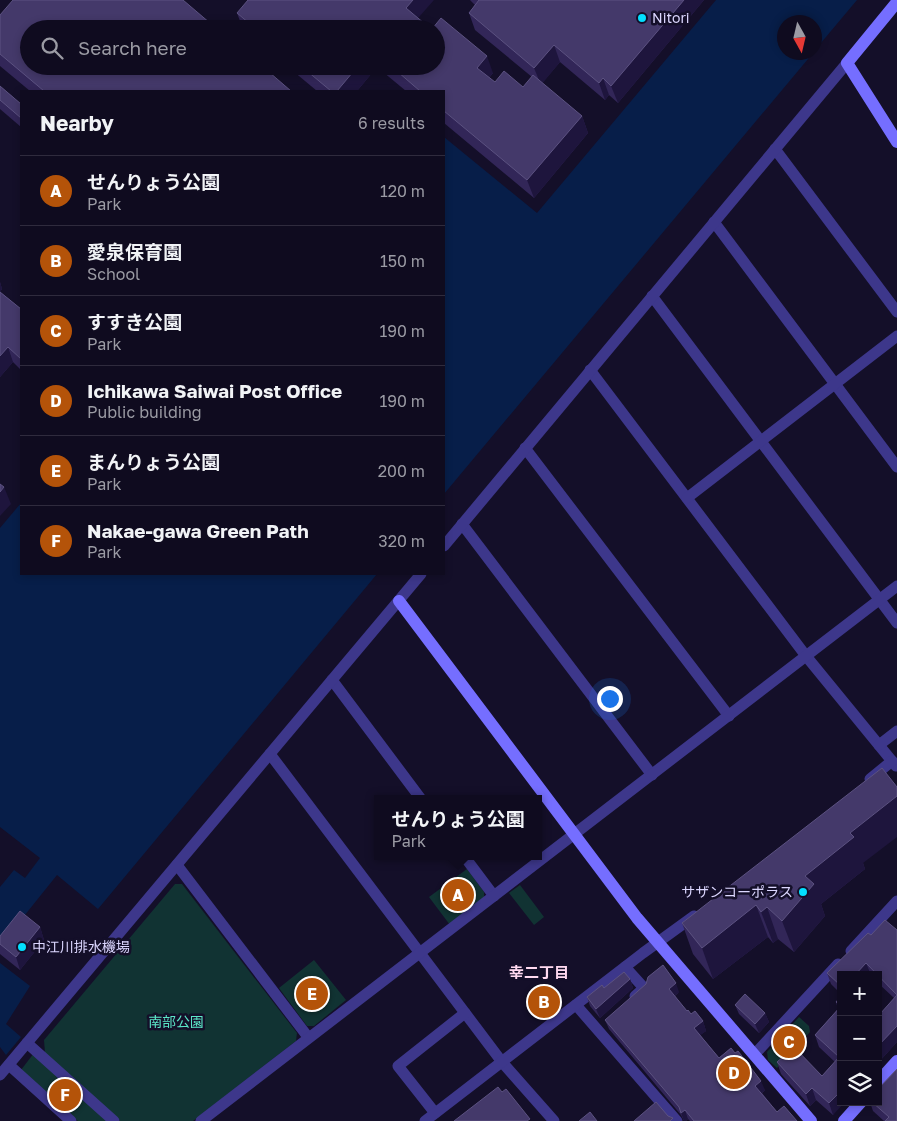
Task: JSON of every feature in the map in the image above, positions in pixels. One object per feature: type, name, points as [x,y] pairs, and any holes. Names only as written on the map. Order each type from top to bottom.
[{"type":"street","points":[[445,545],[897,2]]},
{"type":"street","points":[[847,63],[897,142]]},
{"type":"street","points":[[775,149],[897,312]]},
{"type":"street","points":[[714,222],[897,466]]},
{"type":"street","points":[[652,296],[897,622]]},
{"type":"street","points":[[687,498],[897,336]]},
{"type":"street","points":[[590,370],[806,656],[895,764],[863,785]]},
{"type":"street","points":[[525,448],[729,716]]},
{"type":"street","points":[[462,524],[652,775]]},
{"type":"street","points":[[0,1075],[420,575]]},
{"type":"street","points":[[542,859],[897,586]]},
{"type":"street","points":[[399,600],[658,943],[811,1121]]},
{"type":"street","points":[[332,680],[418,795]]},
{"type":"street","points":[[879,745],[897,731]]},
{"type":"street","points":[[270,754],[502,1062],[554,1121]]},
{"type":"street","points":[[467,860],[494,896]]},
{"type":"street","points":[[201,1121],[540,860]]},
{"type":"street","points":[[177,865],[308,1038]]},
{"type":"street","points":[[754,1055],[897,901]]},
{"type":"street","points":[[425,1121],[625,966],[704,908]]},
{"type":"street","points":[[624,1006],[644,988],[625,966]]},
{"type":"street","points":[[576,1005],[601,1027],[677,1121]]},
{"type":"street","points":[[436,1113],[398,1066],[465,1013]]},
{"type":"street","points":[[27,1043],[114,1121]]},
{"type":"street","points":[[882,1078],[897,1062]]},
{"type":"street","points":[[9,1066],[71,1121]]},
{"type":"street","points":[[844,1121],[857,1106]]},
{"type":"green space","points":[[467,869],[484,892],[484,899],[450,925],[429,897]]},
{"type":"green space","name":"南部公園","points":[[175,884],[182,884],[297,1033],[296,1041],[193,1121],[120,1121],[45,1053],[44,1040]]},
{"type":"green space","points":[[520,885],[544,917],[534,925],[509,893]]},
{"type":"green space","points":[[314,960],[346,1000],[314,1026],[307,1026],[279,988]]},
{"type":"green space","points":[[799,1017],[809,1026],[810,1032],[777,1068],[768,1060],[767,1052]]},
{"type":"green space","points":[[34,1053],[108,1121],[78,1121],[21,1070]]},
{"type":"water","points":[[716,0],[857,0],[822,42],[822,15],[777,15],[777,60],[807,60],[445,493],[445,138],[537,213]]},
{"type":"water","points":[[20,504],[20,575],[376,575],[98,909],[57,875],[0,946],[0,887],[14,870],[25,878],[40,858],[0,827],[0,528]]},
{"type":"water","points":[[0,963],[30,986],[6,1024],[21,1037],[6,1055],[0,1047]]},
{"type":"building","points":[[13,0],[183,0],[206,20],[20,20],[20,71],[0,54],[0,15]]},
{"type":"building","points":[[248,0],[413,0],[406,8],[420,20],[245,20],[237,13]]},
{"type":"building","points":[[479,0],[684,0],[611,86],[603,78],[599,83],[554,45],[534,68],[469,13]]},
{"type":"building","points":[[445,21],[487,56],[477,68],[495,82],[504,71],[523,87],[533,75],[582,116],[527,180],[445,112],[445,90],[419,90],[401,75],[445,75]]},
{"type":"building","points":[[25,75],[272,75],[290,90],[43,90]]},
{"type":"building","points":[[312,75],[350,75],[338,90],[330,90]]},
{"type":"building","points":[[0,86],[20,103],[20,117],[0,100]]},
{"type":"building","points":[[0,292],[20,308],[20,358],[8,347],[0,356]]},
{"type":"building","points":[[0,484],[4,487],[0,492]]},
{"type":"building","points":[[882,768],[897,787],[897,796],[850,833],[854,837],[805,876],[814,884],[782,921],[767,907],[761,912],[756,905],[702,948],[682,923]]},
{"type":"building","points":[[20,911],[40,927],[16,957],[0,944],[0,936]]},
{"type":"building","points":[[885,920],[897,930],[897,995],[882,980],[882,971],[874,971],[866,963],[859,971],[837,971],[837,982],[827,973],[868,933],[871,935]]},
{"type":"building","points":[[663,965],[676,983],[669,989],[687,1011],[691,1014],[695,1011],[703,1021],[694,1028],[719,1058],[731,1048],[735,1053],[738,1051],[761,1081],[755,1086],[777,1112],[784,1106],[797,1121],[694,1121],[685,1110],[681,1113],[679,1107],[605,1020],[646,984],[648,977]]},
{"type":"building","points":[[624,972],[630,979],[596,1009],[587,997],[602,985],[604,988]]},
{"type":"building","points":[[745,994],[765,1013],[755,1024],[735,1005]]},
{"type":"building","points":[[897,995],[897,1026],[882,1042],[882,1016],[882,1012]]},
{"type":"building","points":[[837,1010],[837,1055],[815,1035]]},
{"type":"building","points":[[794,1047],[822,1076],[837,1059],[837,1095],[829,1103],[812,1088],[806,1094],[777,1062]]},
{"type":"building","points":[[897,1069],[897,1121],[885,1121],[889,1117],[877,1106],[882,1106],[882,1085]]},
{"type":"building","points":[[498,1087],[502,1092],[506,1089],[530,1119],[527,1121],[454,1121]]},
{"type":"building","points":[[656,1102],[668,1116],[673,1118],[670,1121],[634,1121]]},
{"type":"building","points":[[590,1112],[597,1121],[579,1121]]},
{"type":"place","name":"Nitori","points":[[642,18]]},
{"type":"place","name":"サザンコーポラス","points":[[803,892]]},
{"type":"place","name":"せんりょう公園","points":[[458,895]]},
{"type":"place","name":"中江川排水機場","points":[[22,947]]},
{"type":"place","name":"まんりょう公園","points":[[312,994]]},
{"type":"place","name":"愛泉保育園","points":[[544,1002]]},
{"type":"place","name":"すすき公園","points":[[789,1042]]},
{"type":"place","name":"Ichikawa Saiwai Post Office","points":[[734,1073]]},
{"type":"place","name":"Nakae-gawa Green Path","points":[[65,1095]]},
{"type":"district","name":"幸二丁目","points":[[539,973]]}]
